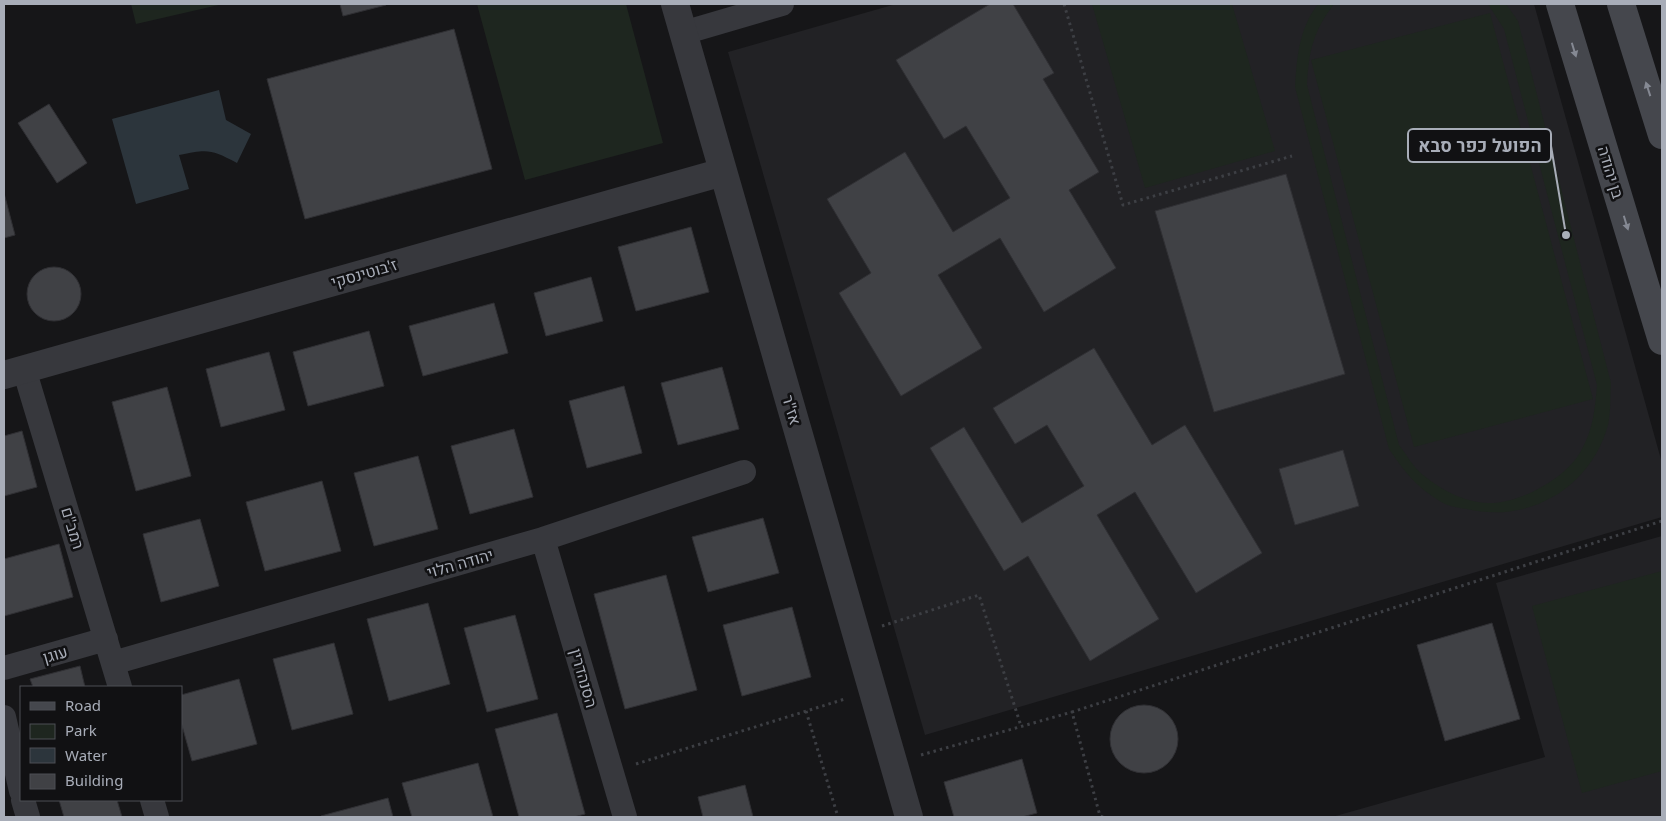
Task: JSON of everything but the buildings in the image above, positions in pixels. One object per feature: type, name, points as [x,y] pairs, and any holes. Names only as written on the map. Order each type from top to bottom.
[{"type":"main road","name":"בן יהודה","points":[[1560,4],[1662,340]]},
{"type":"main road","points":[[1620,4],[1662,135]]},
{"type":"street","name":"אז\"ר","points":[[675,4],[909,817]]},
{"type":"street","points":[[683,33],[782,4]]},
{"type":"street","name":"ז'בוטינסקי","points":[[14,372],[724,172]]},
{"type":"street","name":"רמב\"ם","points":[[14,372],[106,639],[120,686]]},
{"type":"street","name":"יהודה הלוי","points":[[113,663],[543,539],[744,472]]},
{"type":"street","name":"הסנהדרין","points":[[543,539],[625,817]]},
{"type":"street","name":"עוגן","points":[[4,668],[106,639]]},
{"type":"street","points":[[4,717],[20,786]]},
{"type":"street","points":[[152,801],[157,817]]},
{"type":"path","points":[[1064,4],[1123,205],[1292,156]]},
{"type":"path","points":[[893,763],[1072,712],[1662,521]]},
{"type":"path","points":[[907,618],[979,595],[1021,726]]},
{"type":"path","points":[[612,772],[872,690]]},
{"type":"path","points":[[806,711],[838,817]]},
{"type":"path","points":[[1072,712],[1100,816],[1103,817]]},
{"type":"shaded area","points":[[896,4],[1534,4],[1662,463],[1662,517],[925,735],[728,52]]},
{"type":"shaded area","points":[[1662,536],[1662,817],[1332,817],[1545,757],[1496,583]]},
{"type":"green space","points":[[131,4],[223,4],[136,24]]},
{"type":"green space","points":[[477,4],[626,4],[663,143],[525,180]]},
{"type":"green space","points":[[1092,4],[1232,4],[1275,151],[1145,188]]},
{"type":"green space","points":[[1318,4],[1334,4],[1321,24],[1313,42],[1307,85],[1399,445],[1419,472],[1437,485],[1462,498],[1488,503],[1501,502],[1528,494],[1541,488],[1565,471],[1581,451],[1591,427],[1597,385],[1504,29],[1488,4],[1506,4],[1518,21],[1611,383],[1608,425],[1600,447],[1588,466],[1573,483],[1555,496],[1535,505],[1513,511],[1490,512],[1448,505],[1427,493],[1413,480],[1389,449],[1295,87],[1300,43],[1307,23]]},
{"type":"green space","points":[[1490,13],[1593,399],[1414,447],[1311,60]]},
{"type":"green space","points":[[1662,571],[1662,771],[1582,793],[1532,606]]},
{"type":"water","points":[[219,90],[226,120],[251,134],[237,163],[221,155],[203,151],[179,155],[189,189],[136,204],[112,119]]},
{"type":"place","name":"הפועל כפר סבא","points":[[1566,235]]}]
